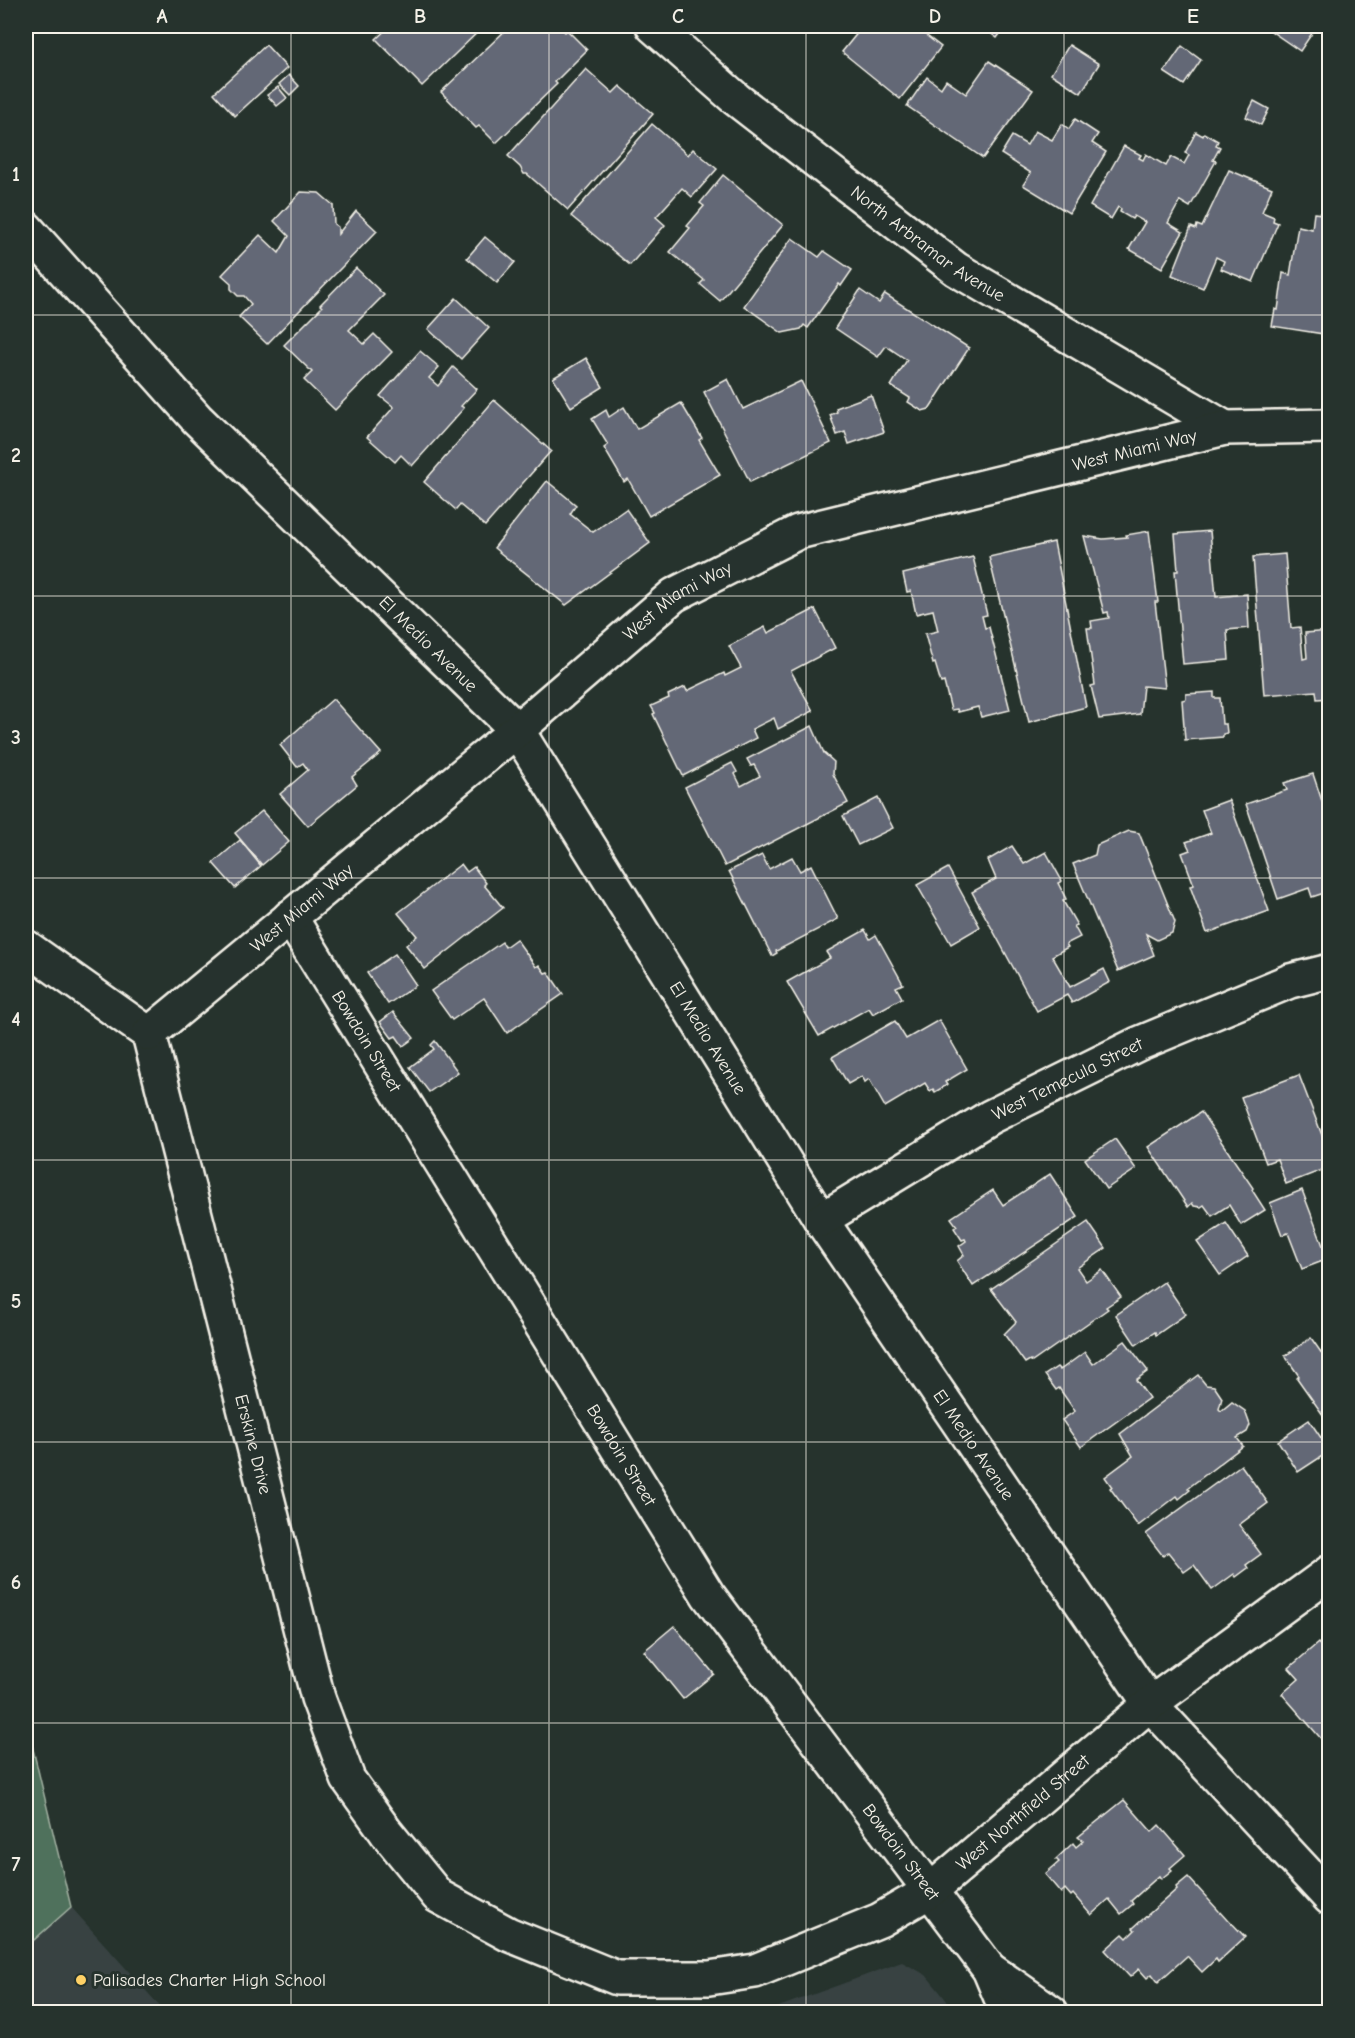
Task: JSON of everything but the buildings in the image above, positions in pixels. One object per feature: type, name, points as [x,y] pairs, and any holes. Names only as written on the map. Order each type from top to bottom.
[{"type":"street","name":"North Arbramar Avenue","points":[[653,26],[736,99],[956,269],[1225,428]]},
{"type":"street","name":"El Medio Avenue","points":[[26,228],[197,419],[517,730],[821,1220],[1149,1704],[1329,1898]]},
{"type":"street","name":"West Miami Way","points":[[149,1034],[517,730],[674,595],[798,532],[1225,428],[1329,426]]},
{"type":"street","name":"Bowdoin Street","points":[[290,917],[708,1595],[989,1969],[1007,2013]]},
{"type":"street","points":[[26,947],[149,1034]]},
{"type":"street","name":"West Temecula Street","points":[[821,1220],[990,1117],[1138,1044],[1290,981],[1329,971]]},
{"type":"street","name":"Erskine Drive","points":[[149,1034],[318,1698],[348,1779],[386,1832],[438,1896],[508,1934]]},
{"type":"street","name":"West Northfield Street","points":[[508,1934],[617,1978],[709,1978],[755,1971],[880,1920],[930,1891],[1149,1704],[1329,1572]]},
{"type":"street","name":"Bowdoin Street","points":[[989,1969],[1050,2013]]},
{"type":"shaded area","name":"Palisades Charter High School","points":[[71,1907],[165,2012],[26,2012],[26,1947]]},
{"type":"shaded area","points":[[902,1962],[926,1975],[956,2012],[765,2012]]},
{"type":"green space","points":[[26,1720],[71,1907],[26,1947]]},
{"type":"place","name":"Palisades Charter High School","points":[[81,1980]]}]
